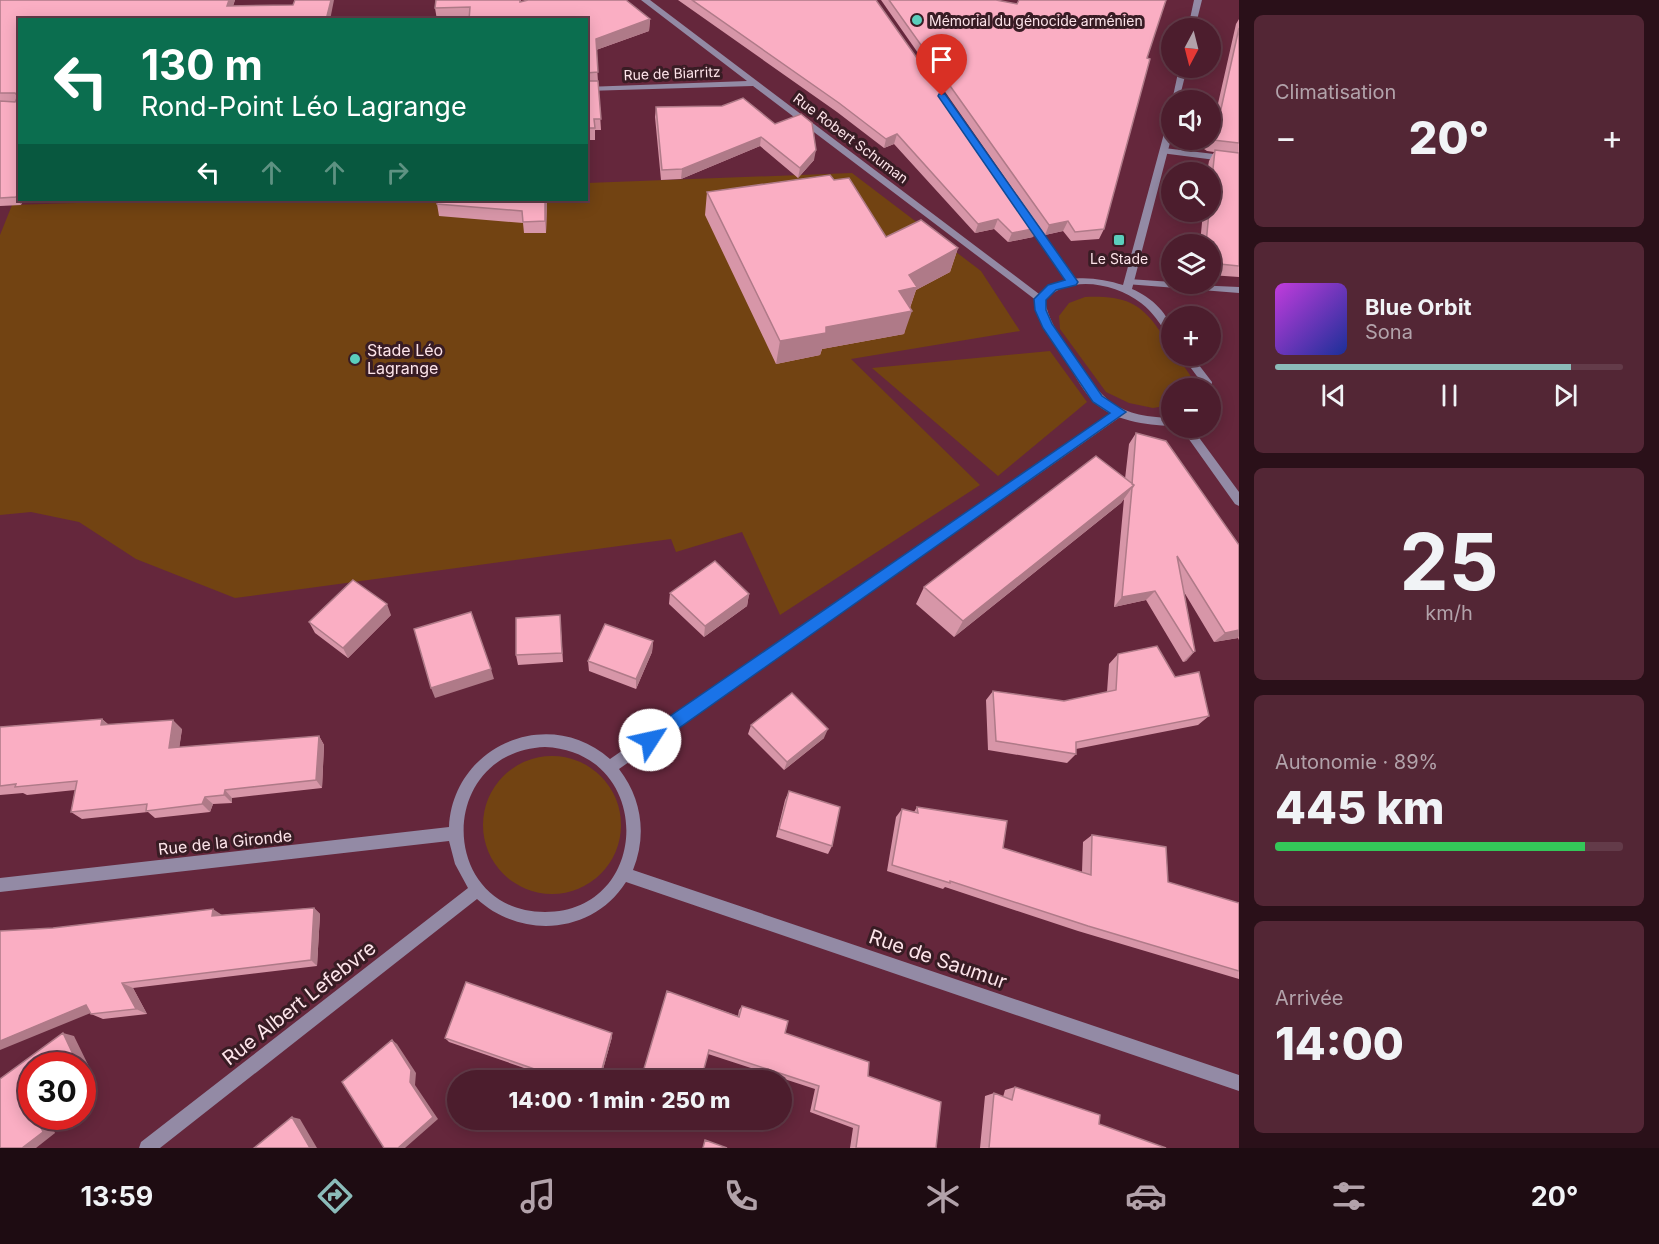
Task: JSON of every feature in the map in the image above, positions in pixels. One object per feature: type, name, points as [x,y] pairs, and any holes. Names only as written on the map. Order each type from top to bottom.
[{"type":"street","name":"Rue Robert Schuman","points":[[645,0],[758,83],[1040,299]]},
{"type":"street","points":[[1194,18],[1198,0]]},
{"type":"street","name":"Rue de Biarritz","points":[[588,89],[758,83]]},
{"type":"street","points":[[1128,286],[1164,151],[1239,160]]},
{"type":"street","points":[[1018,203],[1072,282]]},
{"type":"street","points":[[1161,422],[1150,422],[1119,412],[1098,399],[1047,325],[1040,310],[1040,299],[1052,287],[1072,282],[1097,281],[1128,286],[1239,290]]},
{"type":"street","points":[[1128,286],[1155,309],[1161,317]]},
{"type":"street","points":[[1195,366],[1204,378]]},
{"type":"street","points":[[612,766],[1119,412]]},
{"type":"street","points":[[1193,438],[1239,501]]},
{"type":"street","points":[[540,741],[566,743],[591,751],[612,766],[628,789],[636,816],[634,846],[623,874],[605,896],[580,912],[553,920],[524,918],[498,909],[476,891],[464,873],[457,853],[454,833],[459,805],[471,781],[490,761],[514,748],[540,741]]},
{"type":"street","name":"Rue de la Gironde","points":[[0,885],[454,833]]},
{"type":"street","name":"Rue de Saumur","points":[[623,874],[1239,1083]]},
{"type":"street","name":"Rue Albert Lefebvre","points":[[147,1148],[476,891]]},
{"type":"shaded area","points":[[852,173],[981,271],[1020,331],[851,359],[980,485],[780,615],[742,532],[676,552],[671,539],[235,598],[136,559],[79,522],[31,512],[0,515],[0,235],[12,205],[139,201],[588,201],[588,183]]},
{"type":"shaded area","points":[[1085,297],[1109,298],[1119,299],[1136,306],[1152,320],[1161,332],[1161,366],[1184,366],[1192,378],[1161,378],[1161,407],[1153,408],[1129,403],[1106,392],[1060,329],[1059,316],[1069,303]]},
{"type":"shaded area","points":[[1050,351],[1087,402],[998,476],[872,368]]},
{"type":"shaded area","points":[[552,756],[578,761],[601,776],[616,799],[621,825],[616,851],[601,874],[578,889],[552,894],[526,889],[503,874],[488,851],[483,825],[488,799],[503,776],[526,761]]},
{"type":"building","points":[[0,0],[229,0],[227,6],[293,5],[295,0],[331,0],[326,18],[18,18],[18,96],[15,93],[0,93]]},
{"type":"building","points":[[436,0],[520,0],[520,2],[528,0],[626,0],[650,19],[596,39],[598,72],[588,73],[588,18],[469,18],[470,7],[435,8]]},
{"type":"building","points":[[692,0],[876,0],[1037,228],[1012,233],[998,219],[978,224],[897,134],[886,139],[839,103]]},
{"type":"building","points":[[889,0],[996,0],[1017,4],[1019,0],[1166,0],[1147,58],[1150,59],[1104,229],[1075,232],[1068,221],[1049,225]]},
{"type":"building","points":[[1239,28],[1239,143],[1221,141],[1221,109]]},
{"type":"building","points":[[588,81],[598,81],[601,119],[594,119],[595,128],[588,128]]},
{"type":"building","points":[[18,96],[18,194],[16,197],[0,198],[0,101],[15,102]]},
{"type":"building","points":[[743,98],[775,124],[801,114],[812,123],[816,150],[800,168],[761,137],[682,169],[662,170],[656,107],[722,106]]},
{"type":"building","points":[[1215,150],[1239,153],[1239,266],[1221,264],[1221,234],[1207,234],[1208,222],[1221,222],[1221,162],[1214,162]]},
{"type":"building","points":[[830,175],[834,180],[849,178],[886,237],[921,220],[958,248],[909,275],[917,287],[899,291],[912,311],[826,327],[826,333],[780,341],[707,192]]},
{"type":"building","points":[[437,201],[545,201],[545,221],[523,222],[522,211],[437,204]]},
{"type":"building","points":[[1136,433],[1166,441],[1239,545],[1239,630],[1225,633],[1177,556],[1195,651],[1193,652],[1155,591],[1122,597],[1134,485],[1132,484]]},
{"type":"building","points":[[1096,456],[1134,485],[963,621],[924,587]]},
{"type":"building","points":[[715,561],[749,594],[705,626],[670,593]]},
{"type":"building","points":[[353,580],[387,604],[343,648],[309,622]]},
{"type":"building","points":[[471,612],[491,669],[431,688],[414,629]]},
{"type":"building","points":[[560,615],[562,653],[516,655],[516,618]]},
{"type":"building","points":[[605,624],[653,641],[636,679],[588,661]]},
{"type":"building","points":[[1157,646],[1175,677],[1199,672],[1209,716],[1076,742],[1076,754],[996,741],[993,691],[1064,701],[1116,690],[1118,654]]},
{"type":"building","points":[[792,693],[828,729],[787,762],[751,725]]},
{"type":"building","points":[[102,719],[101,725],[173,720],[169,748],[319,736],[316,780],[225,790],[224,795],[205,797],[202,804],[146,811],[147,804],[71,812],[77,781],[15,787],[16,784],[0,786],[0,727]]},
{"type":"building","points":[[789,791],[840,807],[832,846],[779,829]]},
{"type":"building","points":[[917,807],[1007,821],[1003,848],[1091,875],[1092,835],[1166,847],[1168,882],[1239,903],[1239,971],[892,865],[902,809],[918,813]]},
{"type":"building","points":[[314,908],[311,960],[122,983],[136,1009],[91,1014],[86,1005],[0,1041],[0,931],[53,928],[213,909],[212,916]]},
{"type":"building","points":[[466,982],[612,1033],[602,1070],[537,1070],[445,1038]]},
{"type":"building","points":[[667,991],[739,1017],[742,1006],[788,1021],[785,1033],[869,1062],[868,1076],[941,1102],[936,1148],[856,1148],[859,1126],[814,1110],[819,1086],[792,1077],[792,1070],[770,1070],[709,1050],[704,1070],[644,1070]]},
{"type":"building","points":[[63,1033],[72,1052],[37,1052]]},
{"type":"building","points":[[392,1040],[411,1070],[410,1082],[433,1117],[398,1148],[384,1148],[342,1082]]},
{"type":"building","points":[[18,1066],[18,1130],[42,1130],[43,1132],[22,1148],[0,1148],[0,1079]]},
{"type":"building","points":[[1015,1087],[1100,1115],[1099,1124],[1166,1148],[989,1148],[994,1093],[1012,1100]]},
{"type":"building","points":[[292,1117],[310,1148],[254,1148]]},
{"type":"building","points":[[705,1140],[727,1148],[703,1148]]},
{"type":"place","name":"Mémorial du génocide arménien","points":[[917,20]]},
{"type":"place","name":"Le Stade","points":[[1119,240]]},
{"type":"place","name":"Stade Léo Lagrange","points":[[355,359]]},
{"type":"route","points":[[650,740],[1119,412],[1098,399],[1047,325],[1040,310],[1040,299],[1052,287],[1072,282],[942,96]]}]
